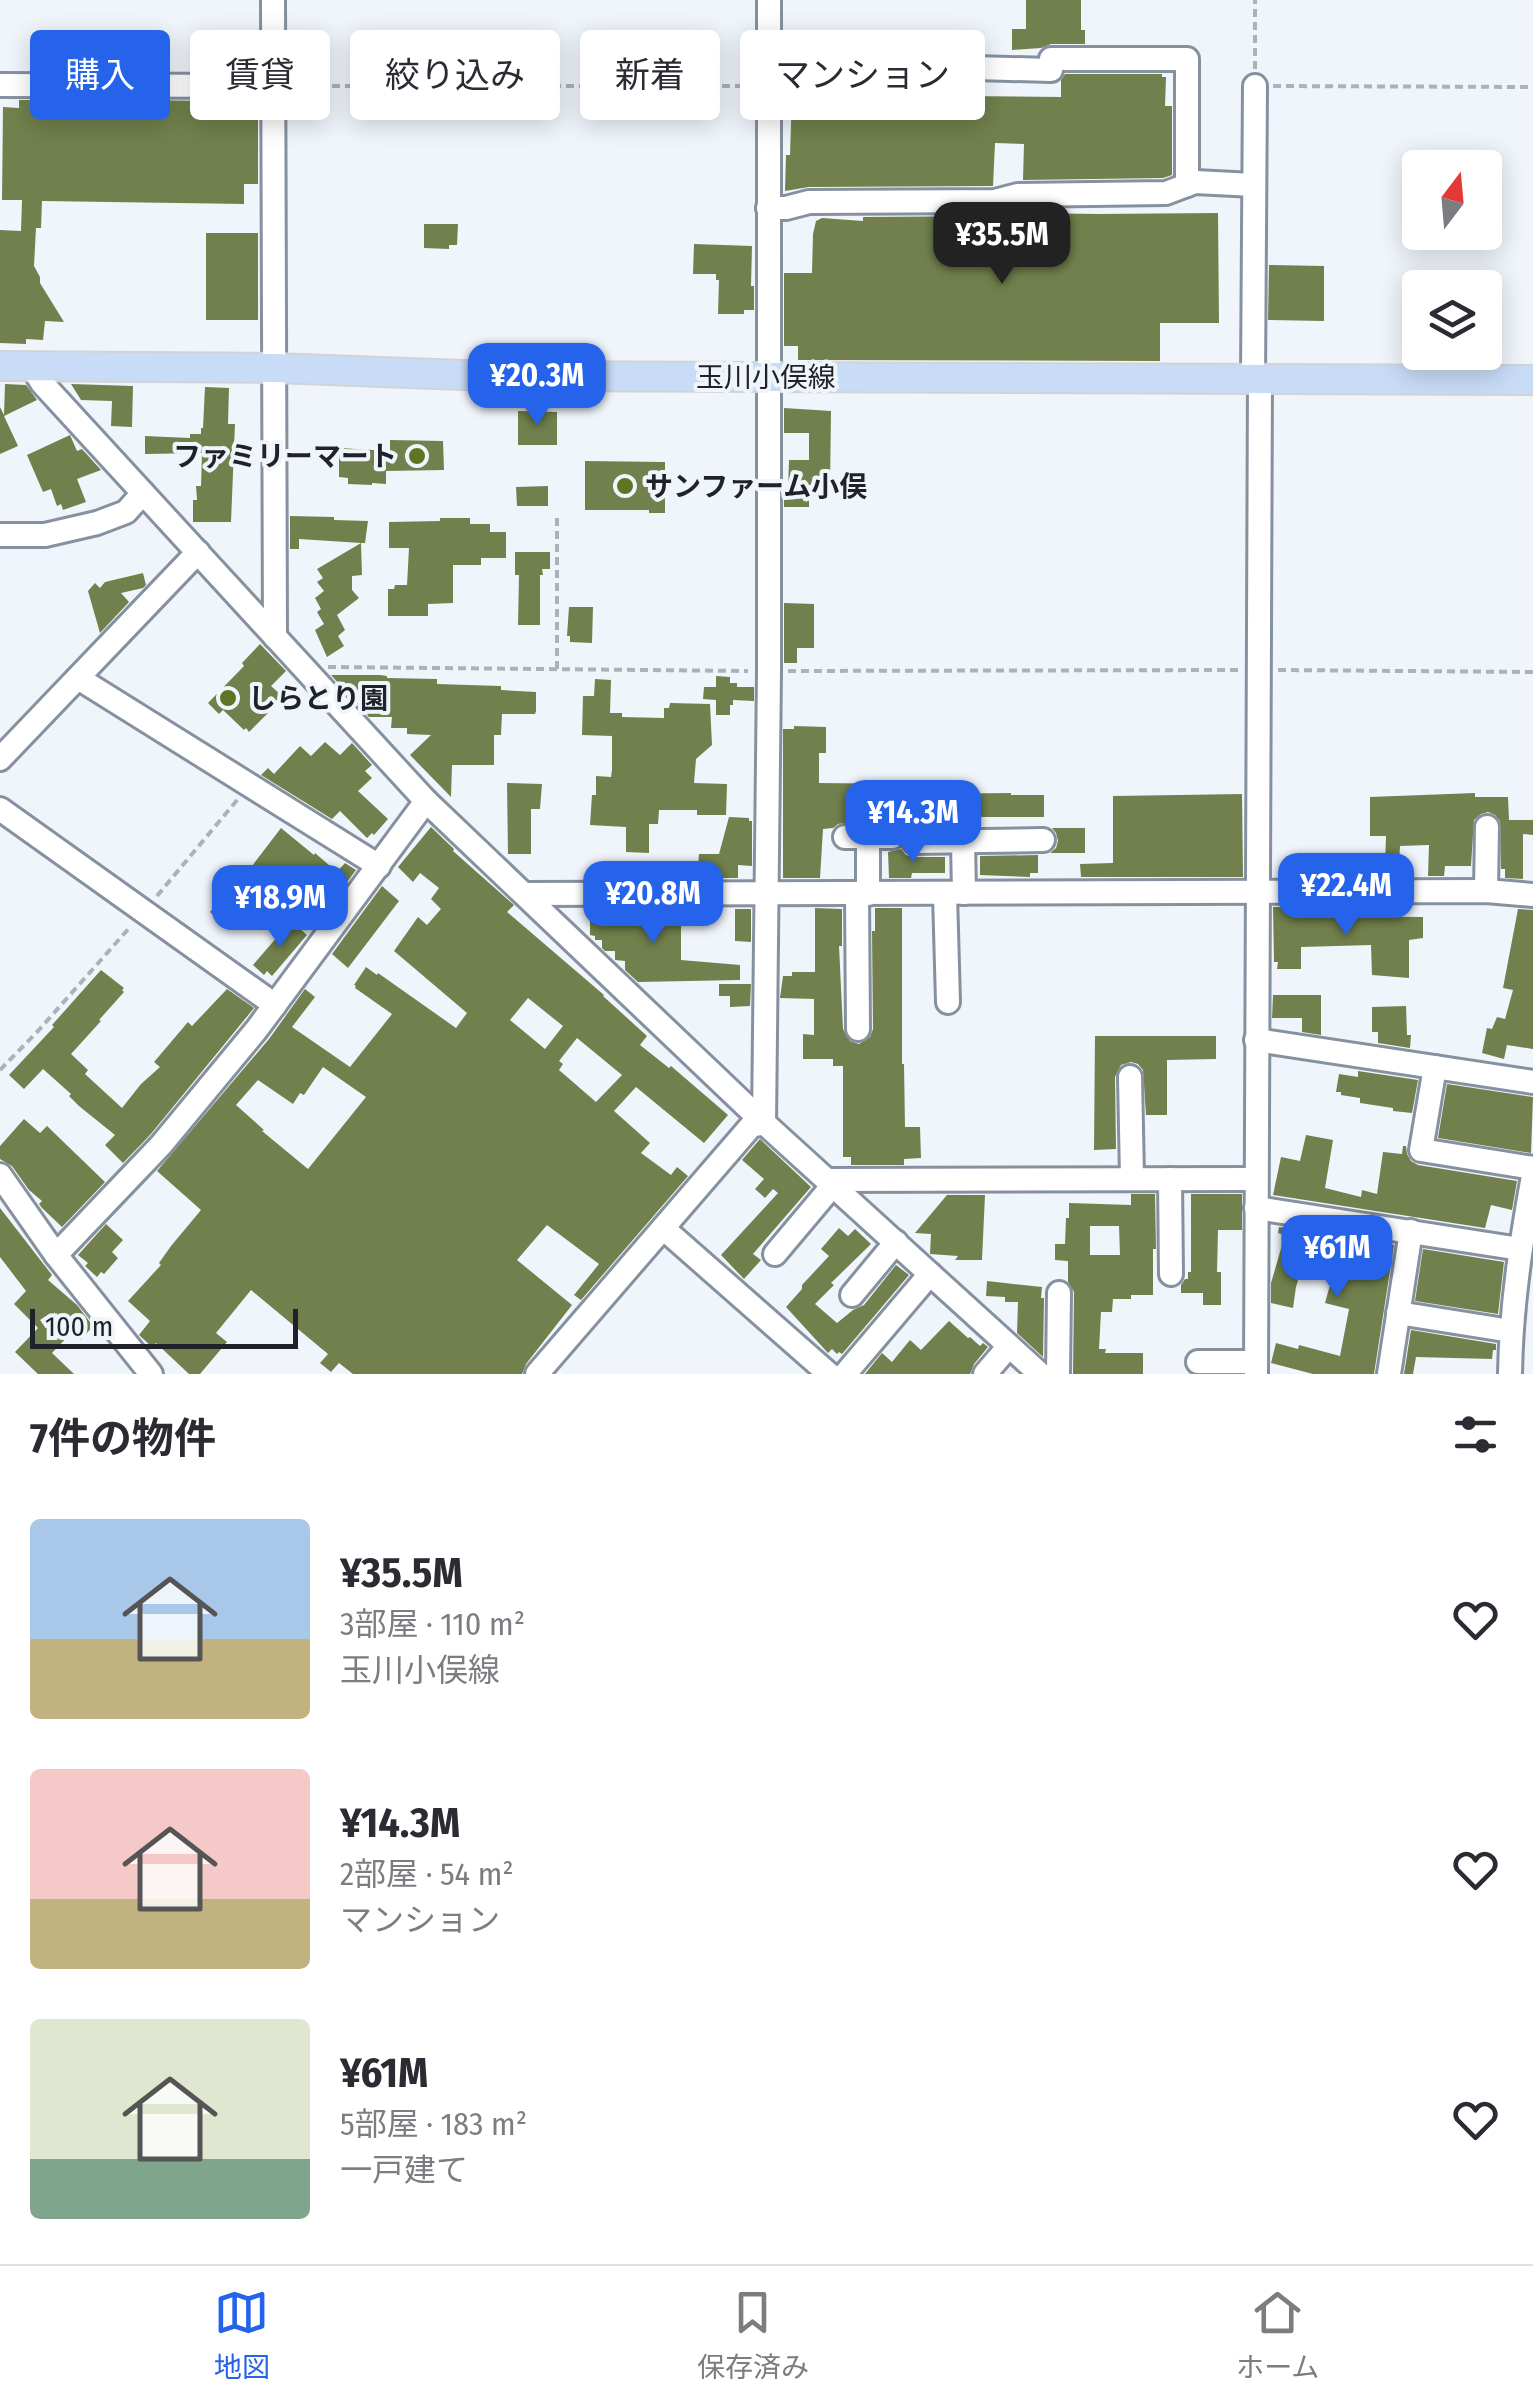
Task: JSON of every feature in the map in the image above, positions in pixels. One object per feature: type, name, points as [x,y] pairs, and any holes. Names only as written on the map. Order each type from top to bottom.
[{"type":"main road","name":"玉川小俣線","points":[[0,366],[274,368],[472,376],[1533,380]]},
{"type":"street","points":[[274,0],[274,30]]},
{"type":"street","points":[[769,0],[769,30]]},
{"type":"street","points":[[985,68],[1050,70],[1051,58],[1187,59],[1187,185]]},
{"type":"street","points":[[0,85],[190,86]]},
{"type":"street","points":[[1198,1362],[1256,1368],[1255,86]]},
{"type":"street","points":[[273,120],[275,637]]},
{"type":"street","points":[[764,1123],[769,671],[768,120]]},
{"type":"street","points":[[768,208],[809,202],[995,201],[1018,195],[1166,193],[1195,182],[1254,185]]},
{"type":"street","points":[[32,366],[42,383],[426,801],[764,1123],[1040,1374]]},
{"type":"street","points":[[0,535],[45,535],[96,523],[126,512],[144,493]]},
{"type":"street","points":[[0,759],[198,552]]},
{"type":"street","points":[[78,678],[379,866]]},
{"type":"street","points":[[56,1255],[161,1145],[274,1005],[426,801]]},
{"type":"street","points":[[0,810],[274,1005]]},
{"type":"street","points":[[1486,891],[1487,827]]},
{"type":"street","points":[[858,1030],[862,894],[880,838],[1043,840]]},
{"type":"street","points":[[948,1002],[954,894],[963,842]]},
{"type":"street","points":[[525,894],[1533,894]]},
{"type":"street","points":[[1256,1040],[1533,1082]]},
{"type":"street","points":[[1435,1067],[1421,1150],[1533,1168]]},
{"type":"street","points":[[1130,1076],[1132,1178]]},
{"type":"street","points":[[537,1374],[751,1126],[764,1123]]},
{"type":"street","points":[[0,1175],[56,1255],[150,1374]]},
{"type":"street","points":[[1510,1374],[1520,1249],[1529,1218],[1533,1176]]},
{"type":"street","points":[[1170,1179],[1170,1274]]},
{"type":"street","points":[[830,1183],[1256,1179]]},
{"type":"street","points":[[775,1254],[830,1183]]},
{"type":"street","points":[[1256,1208],[1520,1249]]},
{"type":"street","points":[[663,1228],[829,1374]]},
{"type":"street","points":[[1389,1374],[1410,1231]]},
{"type":"street","points":[[852,1295],[896,1242]]},
{"type":"street","points":[[845,1374],[930,1274]]},
{"type":"street","points":[[1058,1292],[1058,1374]]},
{"type":"street","points":[[1398,1314],[1511,1331]]},
{"type":"street","points":[[985,1374],[1010,1346]]},
{"type":"path","points":[[1256,0],[1255,86],[1533,87]]},
{"type":"path","points":[[330,86],[740,86]]},
{"type":"path","points":[[557,518],[557,669]]},
{"type":"path","points":[[303,667],[1533,672]]},
{"type":"path","points":[[0,1070],[144,912],[250,785]]},
{"type":"building","points":[[1026,0],[1081,0],[1085,44],[1012,50],[1012,29],[1026,29]]},
{"type":"building","points":[[1065,74],[1166,77],[1165,106],[1172,106],[1172,175],[1023,180],[1024,144],[995,143],[993,186],[809,187],[785,191],[791,120],[985,120],[985,96],[1061,97]]},
{"type":"building","points":[[19,100],[30,100],[30,120],[170,120],[170,100],[190,101],[190,120],[258,120],[258,184],[244,184],[244,204],[42,201],[34,266],[64,322],[45,321],[43,340],[0,343],[0,230],[21,231],[22,200],[2,200],[3,107],[19,108]]},
{"type":"building","points":[[1020,210],[1218,213],[1219,323],[1160,323],[1160,361],[798,360],[798,346],[784,346],[784,273],[812,273],[816,221],[996,216]]},
{"type":"building","points":[[424,224],[458,224],[457,245],[449,245],[449,249],[424,248]]},
{"type":"building","points":[[206,233],[258,233],[258,320],[206,320]]},
{"type":"building","points":[[694,244],[752,246],[754,310],[718,314],[719,280],[716,274],[693,274]]},
{"type":"building","points":[[1269,265],[1324,266],[1324,321],[1268,320]]},
{"type":"building","points":[[5,384],[26,385],[37,400],[4,416],[18,446],[0,454],[0,407],[4,415]]},
{"type":"building","points":[[71,384],[133,386],[132,427],[111,426],[112,401],[81,400]]},
{"type":"building","points":[[205,387],[229,388],[228,424],[235,424],[231,522],[193,522],[196,486],[201,486],[202,453],[145,454],[145,436],[190,438],[190,434],[201,434]]},
{"type":"building","points":[[784,408],[831,411],[830,486],[809,485],[809,507],[784,507],[789,460],[809,460],[809,433],[784,433]]},
{"type":"building","points":[[518,411],[557,412],[557,445],[518,445]]},
{"type":"building","points":[[70,435],[77,451],[82,449],[101,470],[77,479],[86,502],[63,510],[61,504],[57,506],[51,489],[43,492],[27,455]]},
{"type":"building","points":[[390,440],[443,441],[444,470],[386,471],[386,484],[372,485],[348,484],[348,478],[339,477],[339,448],[390,451]]},
{"type":"building","name":"サンファーム小俣","points":[[585,461],[665,462],[665,513],[585,510]]},
{"type":"building","points":[[548,486],[548,506],[517,506],[516,487]]},
{"type":"building","points":[[290,516],[368,521],[365,543],[299,539],[299,549],[290,549]]},
{"type":"building","points":[[470,518],[470,524],[490,524],[490,532],[506,532],[506,558],[481,558],[481,565],[453,565],[453,603],[428,604],[428,616],[388,616],[388,589],[407,585],[409,548],[389,548],[389,522]]},
{"type":"building","points":[[361,543],[362,575],[352,576],[352,590],[359,598],[337,615],[345,630],[338,636],[344,646],[327,657],[315,630],[324,624],[315,598],[324,591],[317,582],[323,578],[317,569]]},
{"type":"building","points":[[515,552],[550,552],[550,569],[542,569],[540,575],[540,625],[518,625],[519,575],[515,575]]},
{"type":"building","points":[[143,573],[146,585],[121,593],[129,602],[100,633],[88,591],[95,583],[100,588],[105,582]]},
{"type":"building","points":[[784,603],[814,604],[814,648],[797,648],[797,663],[784,663]]},
{"type":"building","points":[[569,607],[593,607],[592,643],[570,642]]},
{"type":"building","points":[[260,644],[286,671],[271,686],[280,697],[249,732],[208,703]]},
{"type":"building","points":[[331,675],[437,679],[437,684],[501,686],[501,690],[536,692],[536,711],[502,714],[501,735],[494,735],[494,765],[452,765],[451,797],[410,755],[431,735],[407,734],[407,728],[391,728],[392,717],[369,717]]},
{"type":"building","points":[[716,676],[730,677],[730,683],[737,683],[737,687],[754,687],[754,701],[733,700],[730,715],[716,715],[716,700],[703,699],[704,687],[716,687]]},
{"type":"building","points":[[595,679],[611,680],[610,713],[622,713],[622,717],[664,718],[664,708],[669,708],[670,703],[710,704],[712,745],[696,759],[694,783],[727,784],[726,815],[659,810],[658,824],[649,824],[649,853],[626,852],[626,827],[590,825],[596,776],[611,777],[612,770],[612,736],[582,735],[583,696],[594,696]]},
{"type":"building","points":[[826,727],[826,753],[819,753],[819,783],[911,784],[911,794],[1044,795],[1044,817],[966,817],[966,826],[905,830],[899,824],[886,822],[886,807],[853,807],[850,822],[823,829],[820,878],[783,878],[783,729]]},
{"type":"building","points":[[325,742],[340,755],[352,743],[372,765],[365,771],[372,778],[358,791],[388,819],[374,835],[367,838],[340,811],[332,819],[261,775],[268,768],[274,774],[300,746],[311,756]]},
{"type":"building","points":[[507,783],[542,784],[540,809],[531,809],[531,854],[508,854]]},
{"type":"building","points":[[1475,793],[1475,797],[1508,797],[1509,820],[1533,820],[1533,835],[1523,834],[1523,879],[1505,878],[1505,869],[1501,869],[1500,821],[1488,812],[1474,820],[1471,866],[1445,866],[1444,876],[1428,876],[1429,845],[1400,846],[1399,865],[1385,865],[1386,836],[1370,836],[1370,797]]},
{"type":"building","points":[[1242,794],[1243,877],[1081,877],[1080,864],[1113,863],[1113,796]]},
{"type":"building","points":[[729,817],[752,821],[752,866],[738,865],[738,878],[706,878],[706,867],[698,867],[699,854],[719,854]]},
{"type":"building","points":[[431,827],[514,905],[507,912],[647,1036],[640,1045],[728,1115],[704,1143],[636,1087],[614,1111],[650,1143],[641,1153],[671,1175],[677,1167],[688,1176],[581,1300],[574,1295],[599,1264],[547,1225],[517,1260],[572,1305],[522,1374],[353,1374],[339,1363],[331,1372],[320,1363],[328,1354],[251,1290],[216,1333],[227,1342],[200,1374],[189,1374],[156,1343],[152,1347],[139,1335],[150,1321],[128,1301],[161,1265],[171,1246],[201,1210],[157,1171],[269,1039],[305,989],[315,997],[292,1027],[350,1067],[392,1014],[355,988],[366,967],[456,1028],[467,1013],[394,951],[418,917],[427,925],[441,909],[431,899],[439,888],[420,873],[413,882],[398,867]],"holes":[[[528,998],[563,1026],[545,1049],[510,1020]],[[577,1038],[622,1075],[596,1102],[559,1070],[563,1064],[559,1061]],[[323,1067],[366,1097],[308,1169],[236,1105],[258,1080],[293,1104],[300,1093],[304,1095]]]},
{"type":"building","points":[[281,828],[337,872],[345,863],[356,870],[334,894],[320,882],[294,911],[260,883],[225,925],[210,912]]},
{"type":"building","points":[[1052,828],[1085,828],[1085,853],[1050,853],[1058,841]]},
{"type":"building","points":[[901,849],[913,857],[945,857],[945,873],[889,878],[888,852]]},
{"type":"building","points":[[1038,855],[1038,873],[1030,873],[1030,877],[980,875],[980,856]]},
{"type":"building","points":[[382,886],[399,901],[348,968],[332,954]]},
{"type":"building","points":[[1273,907],[1301,907],[1301,914],[1326,916],[1423,917],[1423,938],[1409,940],[1409,978],[1372,975],[1371,945],[1301,947],[1301,969],[1277,969]]},
{"type":"building","points":[[815,908],[842,909],[839,946],[843,1029],[850,1041],[859,1044],[870,1037],[873,1029],[875,908],[902,908],[905,1127],[920,1127],[921,1158],[904,1159],[904,1165],[851,1165],[851,1157],[843,1157],[843,1066],[833,1066],[833,1059],[803,1059],[803,1034],[814,1035],[814,999],[780,998],[783,976],[815,972]]},
{"type":"building","points":[[590,909],[681,909],[681,960],[740,965],[740,980],[638,982],[625,970],[625,961],[615,960],[615,951],[605,951],[602,940],[590,935]]},
{"type":"building","points":[[735,909],[751,909],[751,942],[735,941]]},
{"type":"building","points":[[1518,909],[1533,910],[1533,1049],[1507,1045],[1504,1059],[1482,1053],[1487,1028],[1492,1029],[1497,1017],[1505,1019],[1513,990],[1503,988]]},
{"type":"building","points":[[291,921],[307,935],[272,976],[267,971],[264,975],[253,965]]},
{"type":"building","points":[[101,970],[124,992],[71,1054],[88,1070],[85,1074],[122,1108],[160,1067],[154,1062],[188,1022],[192,1026],[227,989],[254,1008],[123,1163],[105,1145],[115,1135],[43,1069],[24,1089],[9,1075]]},
{"type":"building","points":[[719,984],[751,984],[750,1006],[730,1007],[730,996],[719,996]]},
{"type":"building","points":[[1273,995],[1321,995],[1321,1035],[1302,1032],[1302,1018],[1272,1018]]},
{"type":"building","points":[[1406,1006],[1410,1048],[1378,1043],[1378,1032],[1372,1032],[1372,1007]]},
{"type":"building","points":[[1095,1036],[1216,1036],[1216,1059],[1167,1060],[1167,1115],[1146,1115],[1143,1070],[1131,1062],[1121,1065],[1115,1077],[1116,1149],[1094,1150]]},
{"type":"building","points":[[1358,1071],[1418,1080],[1412,1113],[1360,1103],[1360,1098],[1336,1092],[1339,1074],[1358,1077]]},
{"type":"building","points":[[1447,1084],[1533,1097],[1531,1153],[1438,1138]]},
{"type":"building","points":[[24,1119],[40,1133],[47,1126],[105,1182],[62,1227],[42,1208],[42,1201],[12,1166],[0,1159],[0,1146]]},
{"type":"building","points":[[1306,1135],[1333,1140],[1325,1188],[1361,1197],[1362,1190],[1377,1194],[1383,1152],[1402,1154],[1406,1146],[1411,1161],[1418,1165],[1517,1181],[1512,1210],[1491,1205],[1485,1228],[1273,1195],[1281,1157],[1300,1161]]},
{"type":"building","points":[[760,1139],[811,1187],[753,1254],[761,1260],[744,1279],[721,1255],[778,1193],[773,1189],[765,1198],[755,1189],[764,1179],[742,1160]]},
{"type":"building","points":[[1131,1194],[1155,1194],[1153,1295],[1113,1299],[1112,1312],[1101,1312],[1099,1349],[1106,1349],[1105,1353],[1143,1353],[1143,1374],[1073,1374],[1074,1292],[1068,1282],[1068,1261],[1055,1260],[1055,1244],[1065,1244],[1069,1203],[1131,1205]],"holes":[[[1090,1226],[1119,1226],[1120,1255],[1090,1255]]]},
{"type":"building","points":[[1191,1194],[1242,1194],[1242,1230],[1218,1230],[1221,1305],[1203,1305],[1203,1293],[1181,1293],[1181,1285],[1191,1272]]},
{"type":"building","points":[[947,1195],[985,1195],[982,1260],[955,1260],[958,1256],[930,1254],[931,1234],[915,1233]]},
{"type":"building","points":[[0,1208],[52,1275],[48,1280],[77,1305],[93,1326],[81,1340],[72,1332],[52,1353],[74,1374],[38,1374],[15,1352],[38,1328],[14,1304],[26,1291],[0,1257]]},
{"type":"building","points":[[106,1224],[123,1240],[112,1252],[118,1258],[97,1277],[78,1255]]},
{"type":"building","points":[[1279,1227],[1394,1245],[1374,1374],[1313,1374],[1271,1363],[1276,1343],[1340,1356],[1349,1309],[1325,1303],[1339,1253],[1308,1245],[1293,1308],[1271,1303],[1271,1283],[1285,1235],[1278,1233]]},
{"type":"building","points":[[839,1228],[848,1236],[855,1229],[871,1244],[815,1304],[837,1323],[864,1305],[896,1265],[909,1275],[842,1354],[832,1349],[828,1353],[786,1307],[829,1256],[821,1249]]},
{"type":"building","points":[[1423,1249],[1504,1262],[1498,1314],[1415,1301]]},
{"type":"building","points":[[987,1281],[1042,1287],[1043,1357],[1017,1333],[1018,1302],[986,1296]]},
{"type":"building","points":[[949,1321],[980,1346],[983,1343],[988,1347],[970,1374],[865,1374],[882,1353],[892,1362],[910,1340],[921,1350]]},
{"type":"building","points":[[1411,1330],[1496,1344],[1496,1350],[1492,1359],[1416,1357],[1413,1374],[1404,1374]]},
{"type":"place","name":"ファミリーマート","points":[[417,456]]},
{"type":"place","name":"サンファーム小俣","points":[[625,486]]},
{"type":"place","name":"しらとり園","points":[[228,698]]}]
